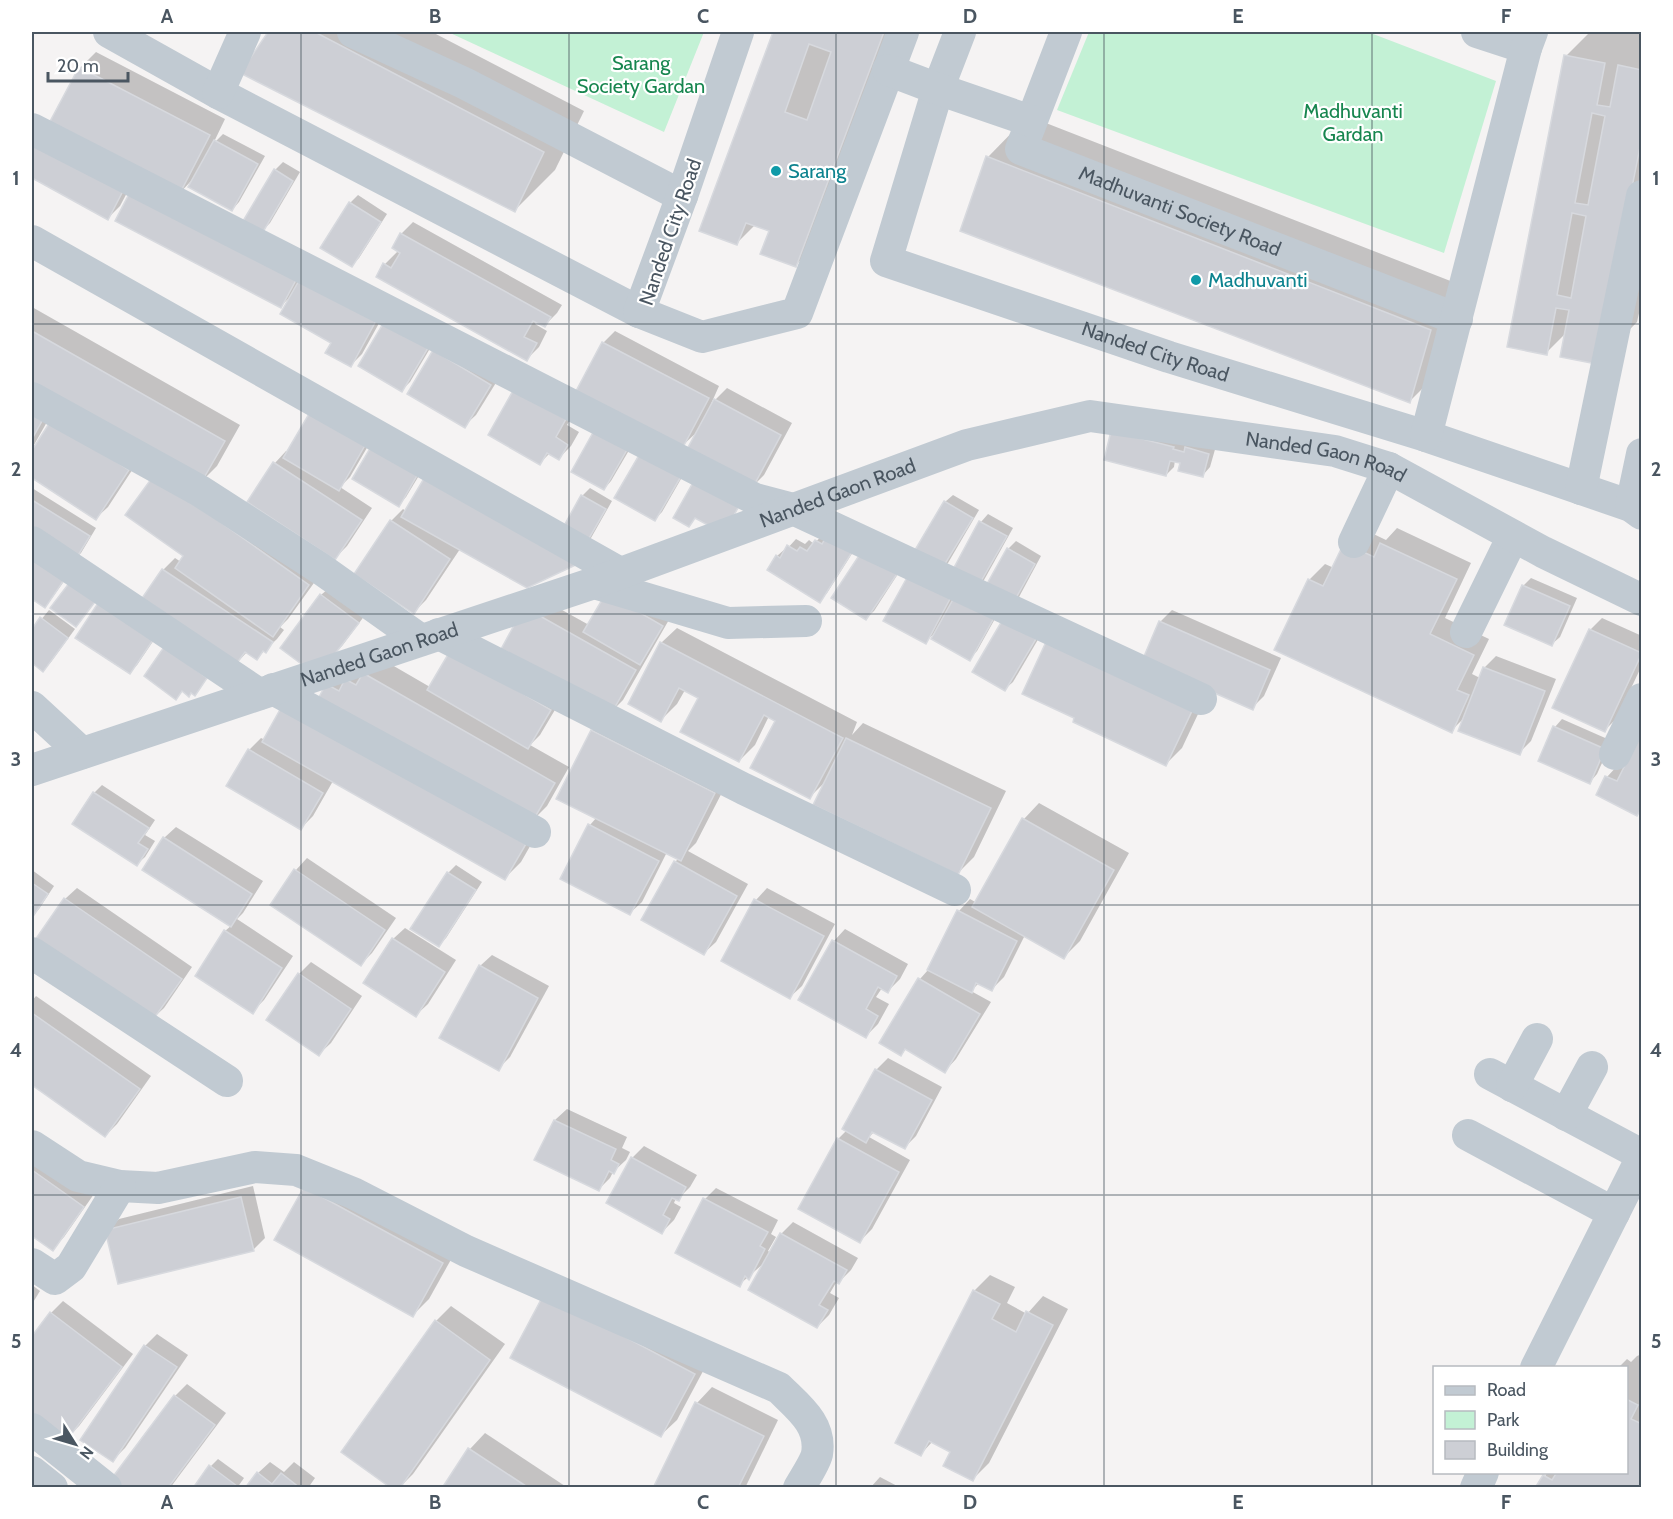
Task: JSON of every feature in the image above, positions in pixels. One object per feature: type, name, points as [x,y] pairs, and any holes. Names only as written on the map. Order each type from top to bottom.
[{"type":"street","points":[[109,32],[218,93],[639,312]]},
{"type":"street","points":[[218,93],[245,32]]},
{"type":"street","points":[[353,32],[464,83],[682,196]]},
{"type":"street","name":"Nanded City Road","points":[[738,32],[682,196],[639,312],[702,337],[798,313],[888,70]]},
{"type":"street","points":[[903,32],[888,70],[1032,122]]},
{"type":"street","points":[[938,89],[960,32]]},
{"type":"street","name":"Madhuvanti Society Road","points":[[1066,32],[1021,149],[1456,319]]},
{"type":"street","points":[[1426,436],[1529,40],[1477,32]]},
{"type":"street","name":"Nanded City Road","points":[[938,89],[886,261],[1169,357],[1426,436],[1636,510]]},
{"type":"street","points":[[32,129],[755,499],[793,509],[1201,699]]},
{"type":"street","points":[[1581,489],[1641,196]]},
{"type":"street","points":[[32,241],[607,578],[728,623],[806,621]]},
{"type":"street","points":[[32,398],[200,491],[321,570],[430,637],[955,890]]},
{"type":"street","name":"Nanded Gaon Road","points":[[32,770],[607,578],[967,445],[1090,416],[1335,451],[1389,468],[1513,536],[1641,600]]},
{"type":"street","points":[[1636,510],[1639,465]]},
{"type":"street","points":[[1354,542],[1389,468]]},
{"type":"street","points":[[1466,632],[1513,536]]},
{"type":"street","points":[[32,542],[266,692],[535,832]]},
{"type":"street","points":[[1615,754],[1641,699]]},
{"type":"street","points":[[32,707],[81,753]]},
{"type":"street","points":[[32,953],[227,1081]]},
{"type":"street","points":[[1537,1039],[1501,1080],[1641,1155]]},
{"type":"street","points":[[1566,1115],[1592,1067]]},
{"type":"street","points":[[1468,1136],[1614,1213]]},
{"type":"street","points":[[32,1146],[78,1176],[120,1186],[158,1188],[255,1167],[297,1170],[353,1193],[466,1251],[779,1388],[807,1415],[816,1431],[817,1455],[799,1488]]},
{"type":"street","points":[[1537,1366],[1641,1161]]},
{"type":"street","points":[[32,1264],[54,1280],[71,1267],[120,1186]]},
{"type":"street","points":[[32,1429],[106,1488]]},
{"type":"street","points":[[32,1472],[52,1488]]},
{"type":"street","points":[[1476,1488],[1483,1474]]},
{"type":"green space","name":"Sarang Society Gardan","points":[[448,32],[704,32],[664,132]]},
{"type":"green space","name":"Madhuvanti Gardan","points":[[1089,32],[1368,32],[1496,81],[1444,253],[1057,110]]},
{"type":"building","points":[[268,32],[315,32],[544,152],[515,212],[240,73]]},
{"type":"building","name":"Sarang","points":[[773,32],[884,32],[796,267],[760,254],[769,231],[746,223],[737,245],[699,231]],"holes":[[[809,44],[831,52],[807,120],[785,112]]]},
{"type":"building","points":[[1564,55],[1605,63],[1597,105],[1610,107],[1618,65],[1642,70],[1642,137],[1597,364],[1560,357],[1569,310],[1556,308],[1547,355],[1507,347]],"holes":[[[1592,113],[1605,116],[1588,205],[1575,203]],[[1572,213],[1586,216],[1571,298],[1557,295]]]},
{"type":"building","points":[[79,67],[210,135],[178,197],[46,129]]},
{"type":"building","points":[[214,140],[258,164],[232,211],[188,187]]},
{"type":"building","points":[[32,144],[125,187],[108,220],[32,178]]},
{"type":"building","name":"Madhuvanti","points":[[986,156],[1431,330],[1410,403],[960,231]]},
{"type":"building","points":[[274,169],[293,181],[263,232],[243,221]]},
{"type":"building","points":[[130,192],[296,280],[281,308],[115,221]]},
{"type":"building","points":[[349,202],[381,222],[352,267],[320,248]]},
{"type":"building","points":[[400,233],[551,317],[545,327],[533,321],[524,337],[537,343],[527,361],[376,277],[383,263],[391,268],[400,253],[392,248]]},
{"type":"building","points":[[301,277],[377,319],[351,367],[325,353],[331,343],[280,314]]},
{"type":"building","points":[[384,322],[428,348],[402,392],[358,366]]},
{"type":"building","points":[[32,331],[225,441],[201,483],[32,387]]},
{"type":"building","points":[[602,342],[709,398],[682,449],[575,393]]},
{"type":"building","points":[[433,350],[491,385],[465,428],[407,394]]},
{"type":"building","points":[[514,389],[566,419],[556,437],[568,445],[559,460],[547,453],[540,465],[488,435]]},
{"type":"building","points":[[714,399],[781,435],[752,489],[685,453]]},
{"type":"building","points":[[313,407],[368,440],[339,491],[283,458]]},
{"type":"building","points":[[32,415],[42,421],[32,439]]},
{"type":"building","points":[[52,419],[129,470],[96,520],[32,478],[32,450]]},
{"type":"building","points":[[595,429],[628,448],[604,490],[571,472]]},
{"type":"building","points":[[1111,431],[1174,447],[1173,449],[1184,452],[1185,447],[1209,454],[1203,477],[1178,471],[1180,463],[1170,461],[1166,476],[1104,460]]},
{"type":"building","points":[[372,445],[419,472],[399,507],[352,479]]},
{"type":"building","points":[[642,450],[683,473],[655,521],[614,498]]},
{"type":"building","points":[[273,462],[362,520],[335,560],[247,502]]},
{"type":"building","points":[[154,475],[309,585],[273,637],[175,568],[183,556],[125,515]]},
{"type":"building","points":[[426,475],[580,563],[527,588],[401,517]]},
{"type":"building","points":[[695,479],[740,504],[724,534],[695,518],[689,527],[673,518]]},
{"type":"building","points":[[581,495],[606,509],[584,547],[560,533]]},
{"type":"building","points":[[32,500],[90,536],[74,562],[32,536]]},
{"type":"building","points":[[944,501],[973,518],[940,572],[912,555]]},
{"type":"building","points":[[390,520],[450,559],[414,614],[354,574]]},
{"type":"building","points":[[979,521],[1007,536],[976,590],[950,575]]},
{"type":"building","points":[[828,533],[854,549],[820,603],[767,570],[776,555],[780,558],[787,545],[797,551],[800,547],[807,551],[815,540],[822,544]]},
{"type":"building","points":[[1344,543],[1374,557],[1380,543],[1457,579],[1430,634],[1474,655],[1457,690],[1469,695],[1452,733],[1274,650],[1308,579],[1323,586]]},
{"type":"building","points":[[32,548],[68,574],[45,608],[32,599]]},
{"type":"building","points":[[864,548],[899,571],[866,620],[831,598]]},
{"type":"building","points":[[1007,548],[1035,564],[1011,607],[983,591]]},
{"type":"building","points":[[162,569],[273,642],[266,653],[263,651],[257,660],[245,652],[234,667],[138,604]]},
{"type":"building","points":[[909,574],[951,597],[926,644],[883,621]]},
{"type":"building","points":[[73,578],[98,598],[76,627],[50,608]]},
{"type":"building","points":[[1522,585],[1570,606],[1552,646],[1504,625]]},
{"type":"building","points":[[606,593],[663,626],[640,665],[583,632]]},
{"type":"building","points":[[320,594],[359,623],[334,655],[304,666],[280,648]]},
{"type":"building","points":[[956,594],[995,616],[970,661],[931,639]]},
{"type":"building","points":[[100,600],[155,637],[130,674],[75,638]]},
{"type":"building","points":[[524,607],[636,670],[611,714],[500,651]]},
{"type":"building","points":[[40,617],[68,638],[43,672],[32,663],[32,629]]},
{"type":"building","points":[[1003,619],[1036,639],[1005,691],[972,672]]},
{"type":"building","points":[[1159,621],[1270,670],[1253,710],[1142,661]]},
{"type":"building","points":[[1589,629],[1642,653],[1605,732],[1552,708]]},
{"type":"building","points":[[660,642],[843,738],[810,799],[750,768],[775,721],[764,715],[739,762],[680,732],[698,698],[679,688],[661,722],[628,704]]},
{"type":"building","points":[[1046,642],[1192,711],[1166,766],[1073,722],[1074,718],[1022,694]]},
{"type":"building","points":[[164,647],[207,678],[195,696],[191,693],[189,697],[182,691],[176,700],[144,676]]},
{"type":"building","points":[[450,651],[551,710],[528,749],[427,690]]},
{"type":"building","points":[[1483,667],[1545,691],[1520,755],[1458,731]]},
{"type":"building","points":[[363,673],[555,783],[531,824],[317,701],[326,684],[339,691],[345,679],[356,685]]},
{"type":"building","points":[[282,706],[526,844],[505,880],[262,742]]},
{"type":"building","points":[[1553,726],[1605,749],[1590,784],[1538,761]]},
{"type":"building","points":[[591,730],[715,793],[681,861],[556,799]]},
{"type":"building","points":[[1642,731],[1642,807],[1637,816],[1596,795],[1605,776],[1617,781]]},
{"type":"building","points":[[846,738],[991,808],[958,875],[813,805]]},
{"type":"building","points":[[248,749],[323,793],[301,830],[226,786]]},
{"type":"building","points":[[93,792],[149,828],[138,843],[148,849],[137,866],[72,824]]},
{"type":"building","points":[[1022,818],[1114,870],[1064,959],[972,907]]},
{"type":"building","points":[[588,824],[659,861],[630,915],[560,879]]},
{"type":"building","points":[[163,837],[252,894],[231,927],[142,870]]},
{"type":"building","points":[[674,861],[737,896],[704,955],[641,920]]},
{"type":"building","points":[[294,869],[385,930],[361,966],[270,905]]},
{"type":"building","points":[[447,872],[476,890],[439,947],[410,929]]},
{"type":"building","points":[[32,883],[48,894],[32,918]]},
{"type":"building","points":[[64,898],[182,979],[152,1021],[35,940]]},
{"type":"building","points":[[754,899],[824,936],[790,999],[721,961]]},
{"type":"building","points":[[957,910],[1017,941],[992,991],[976,983],[972,993],[927,970]]},
{"type":"building","points":[[224,930],[282,968],[253,1014],[195,976]]},
{"type":"building","points":[[392,938],[445,972],[416,1017],[363,983]]},
{"type":"building","points":[[832,940],[897,976],[888,993],[878,987],[866,1009],[878,1016],[866,1038],[798,1000]]},
{"type":"building","points":[[479,965],[538,998],[499,1071],[439,1038]]},
{"type":"building","points":[[298,973],[351,1009],[319,1056],[266,1020]]},
{"type":"building","points":[[918,978],[980,1014],[945,1073],[905,1049],[901,1056],[879,1043]]},
{"type":"building","points":[[32,1013],[140,1089],[105,1137],[32,1085]]},
{"type":"building","points":[[875,1069],[932,1100],[905,1149],[872,1132],[866,1143],[842,1129]]},
{"type":"building","points":[[554,1120],[616,1149],[611,1160],[619,1164],[614,1174],[609,1171],[599,1191],[534,1160]]},
{"type":"building","points":[[837,1138],[899,1172],[860,1243],[798,1209]]},
{"type":"building","points":[[631,1157],[686,1187],[679,1201],[672,1198],[663,1215],[670,1219],[662,1234],[606,1203]]},
{"type":"building","points":[[32,1170],[84,1207],[53,1251],[32,1236]]},
{"type":"building","points":[[304,1187],[443,1263],[413,1317],[274,1240]]},
{"type":"building","points":[[241,1197],[254,1251],[118,1284],[105,1230]]},
{"type":"building","points":[[703,1198],[768,1232],[760,1246],[765,1249],[749,1280],[745,1276],[740,1287],[675,1253]]},
{"type":"building","points":[[780,1233],[847,1270],[839,1284],[834,1281],[819,1305],[828,1310],[817,1328],[748,1290]]},
{"type":"building","points":[[973,1290],[1000,1304],[992,1319],[1016,1332],[1026,1311],[1053,1325],[973,1481],[943,1466],[950,1452],[929,1441],[921,1456],[895,1443]]},
{"type":"building","points":[[544,1294],[695,1374],[661,1437],[510,1358]]},
{"type":"building","points":[[50,1312],[122,1367],[67,1440],[32,1413],[32,1336]]},
{"type":"building","points":[[435,1320],[490,1360],[400,1488],[391,1488],[341,1452]]},
{"type":"building","points":[[144,1345],[177,1367],[113,1462],[80,1440]]},
{"type":"building","points":[[174,1395],[215,1425],[168,1488],[116,1488],[109,1482]]},
{"type":"building","points":[[1628,1400],[1638,1405],[1631,1419],[1642,1424],[1642,1488],[1535,1488],[1543,1475],[1552,1480],[1556,1474],[1628,1474]]},
{"type":"building","points":[[695,1402],[764,1436],[738,1488],[653,1488]]},
{"type":"building","points":[[468,1448],[529,1488],[442,1488]]},
{"type":"building","points":[[209,1465],[237,1486],[237,1488],[193,1488]]},
{"type":"building","points":[[257,1472],[272,1484],[281,1473],[300,1488],[245,1488]]},
{"type":"place","name":"Sarang","points":[[776,171]]},
{"type":"place","name":"Madhuvanti","points":[[1196,280]]}]
